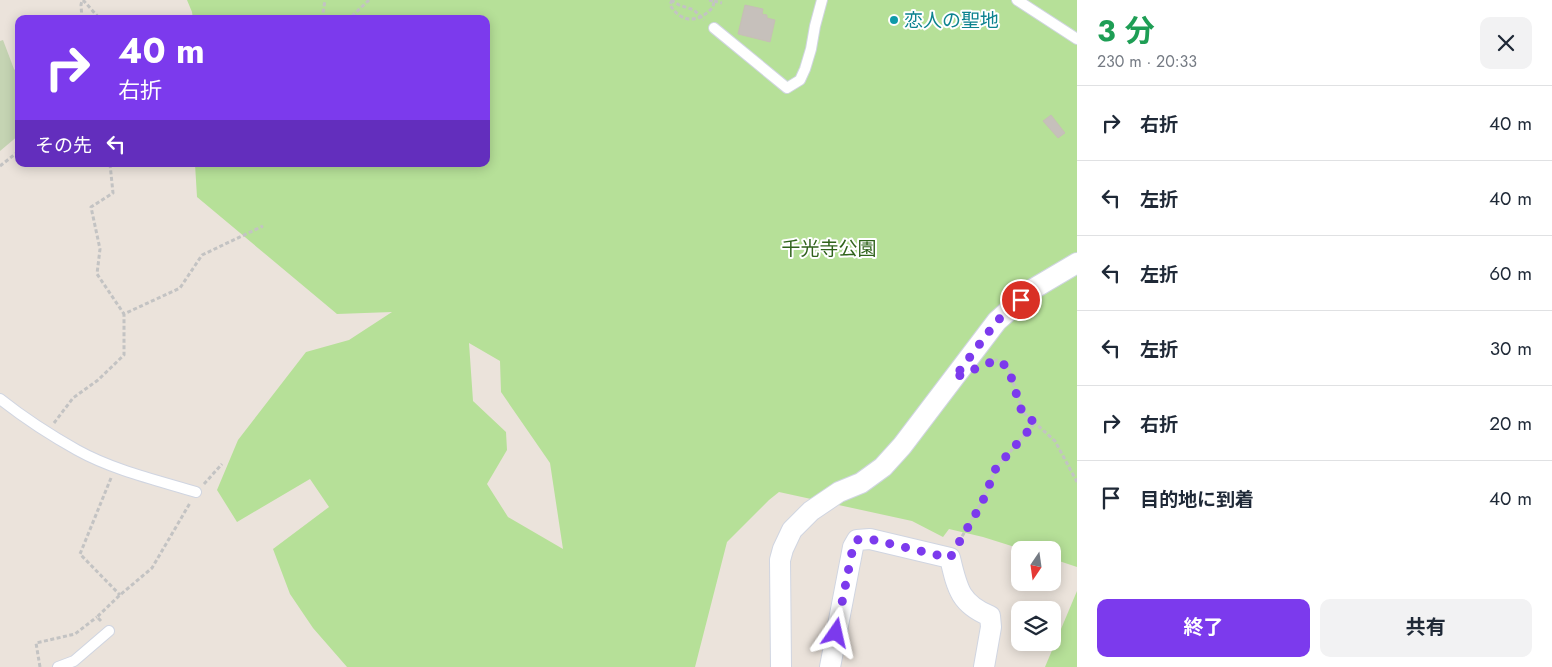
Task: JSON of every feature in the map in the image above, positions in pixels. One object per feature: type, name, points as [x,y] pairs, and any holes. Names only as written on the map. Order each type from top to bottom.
[{"type":"street","points":[[781,667],[780,560],[782,549],[792,530],[811,511],[839,492],[861,483],[883,468],[902,446],[997,321],[1034,289],[1077,263]]},
{"type":"street","points":[[830,667],[853,547],[856,540],[870,539],[950,558],[955,580],[963,598],[981,612],[990,616],[991,627],[984,667]]},
{"type":"lane","points":[[714,28],[787,88],[800,80],[805,70],[812,49],[815,26],[822,0]]},
{"type":"lane","points":[[1017,0],[1077,39]]},
{"type":"lane","points":[[0,398],[47,432],[78,450],[116,466],[196,492]]},
{"type":"lane","points":[[58,667],[74,661],[109,631]]},
{"type":"path","points":[[82,15],[81,5],[83,0],[96,15]]},
{"type":"path","points":[[323,15],[325,0]]},
{"type":"path","points":[[353,15],[369,0]]},
{"type":"path","points":[[671,0],[670,5],[676,14],[684,18],[694,19],[706,14],[713,7],[714,1]]},
{"type":"path","points":[[671,0],[678,5],[694,10],[714,28]]},
{"type":"path","points":[[709,0],[722,3]]},
{"type":"path","points":[[0,166],[15,154]]},
{"type":"path","points":[[47,432],[73,398],[98,380],[124,355],[124,314],[97,274],[100,249],[91,207],[113,193],[110,167]]},
{"type":"path","points":[[124,314],[180,288],[202,255],[263,226]]},
{"type":"path","points":[[954,378],[996,360],[1008,367],[1022,412],[1055,442],[1077,482]]},
{"type":"path","points":[[950,558],[982,503],[996,468],[1035,423]]},
{"type":"path","points":[[40,667],[36,643],[75,634],[98,617],[120,595],[152,568],[196,492],[222,464]]},
{"type":"path","points":[[116,466],[80,554],[120,595]]},
{"type":"path","points":[[98,617],[109,631]]},
{"type":"green space","name":"千光寺公園","points":[[187,0],[1077,0],[1077,567],[1061,562],[1061,541],[1011,541],[1011,546],[949,529],[943,537],[912,521],[779,492],[727,542],[695,667],[347,667],[313,628],[290,594],[273,549],[329,507],[310,479],[237,522],[217,490],[238,440],[306,352],[349,340],[392,312],[337,314],[197,197],[195,167],[490,167],[490,15],[192,15]],"holes":[[[469,343],[500,361],[501,392],[550,463],[563,549],[508,517],[487,484],[507,450],[506,432],[473,401]]]},
{"type":"green space","points":[[3,40],[15,70],[15,138],[0,151],[0,41]]},
{"type":"green space","points":[[1077,591],[1077,667],[1045,667],[1052,651],[1061,651],[1061,629]]},
{"type":"building","points":[[745,5],[763,9],[762,14],[767,15],[767,18],[775,20],[770,42],[738,34]]},
{"type":"building","points":[[1051,115],[1065,133],[1058,138],[1043,121]]},
{"type":"place","name":"恋人の聖地","points":[[894,20]]},
{"type":"route","points":[[836,633],[856,540],[870,539],[950,558],[982,503],[996,468],[1035,423],[1022,412],[1008,367],[996,360],[954,378],[997,321],[1021,300]]}]
